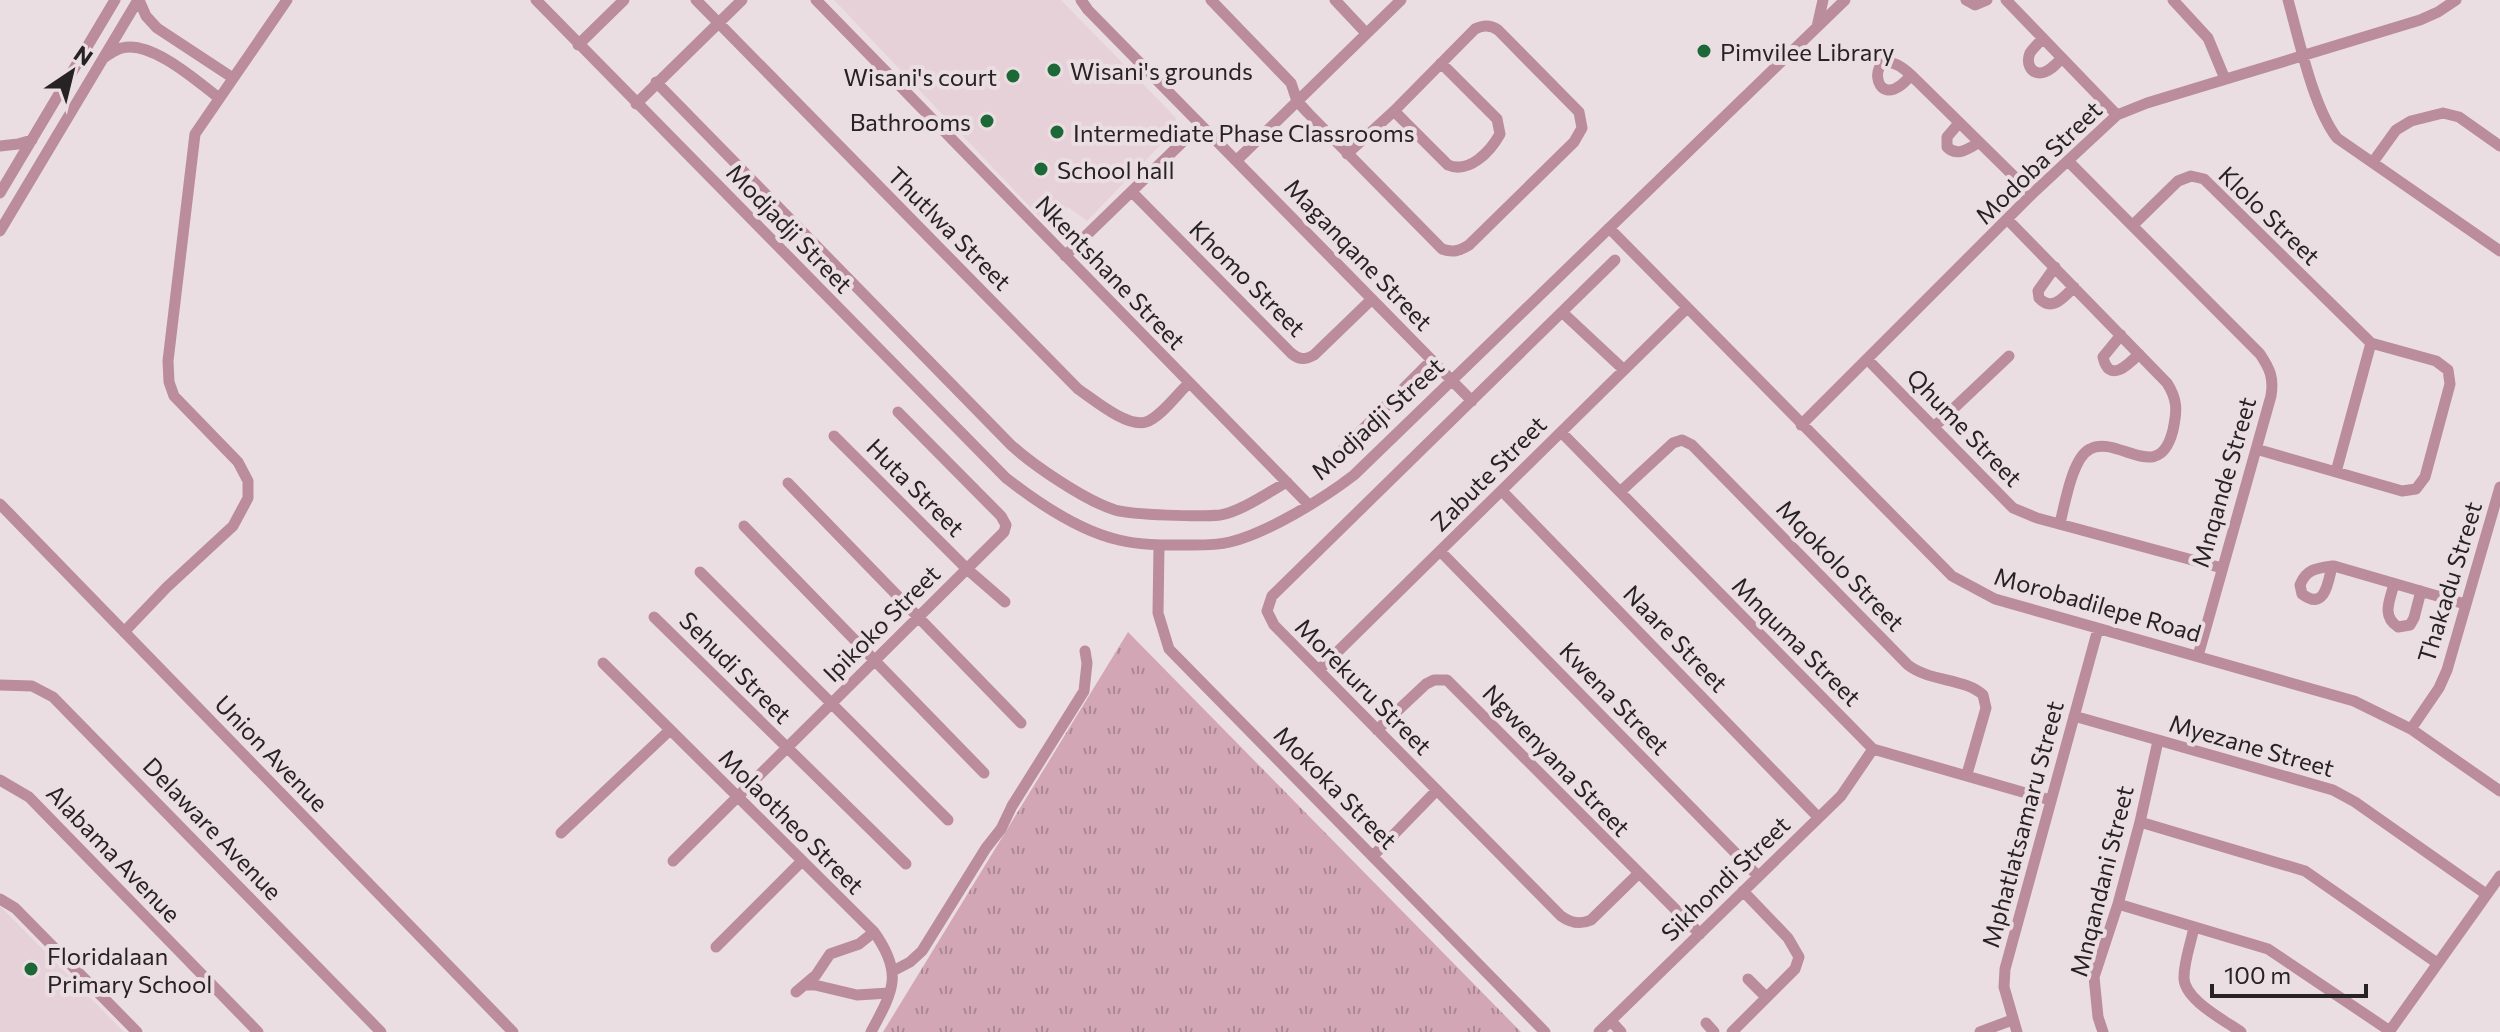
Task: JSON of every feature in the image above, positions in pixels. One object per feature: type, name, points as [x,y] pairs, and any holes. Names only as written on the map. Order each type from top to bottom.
[{"type":"street","points":[[1,188],[115,0]]},
{"type":"street","points":[[0,231],[138,0]]},
{"type":"street","points":[[138,0],[157,28],[233,78]]},
{"type":"street","points":[[124,632],[233,526],[248,498],[245,472],[179,403],[171,389],[168,372],[193,148],[198,128],[287,0]]},
{"type":"street","name":"Modjadji Street","points":[[536,0],[1006,478],[1033,498],[1093,531],[1116,540],[1159,545],[1232,542],[1309,505],[1354,475],[1817,28],[1841,1]]},
{"type":"street","points":[[578,45],[624,0]]},
{"type":"street","name":"Thutlwa Street","points":[[696,0],[1078,389],[1128,421],[1141,423],[1156,416],[1189,383]]},
{"type":"street","points":[[636,104],[742,0]]},
{"type":"street","name":"Nkentshane Street","points":[[816,0],[1309,505]]},
{"type":"street","name":"Maganqane Street","points":[[1081,0],[1472,401]]},
{"type":"street","points":[[1211,0],[1291,83],[1297,101],[1347,154],[1442,249],[1456,252],[1469,245],[1574,142],[1582,125],[1579,112],[1493,26],[1475,29],[1347,154]]},
{"type":"street","points":[[1335,0],[1366,33]]},
{"type":"street","points":[[1236,161],[1401,0]]},
{"type":"street","points":[[1817,28],[1823,0]]},
{"type":"street","points":[[1966,0],[1975,5],[1987,0]]},
{"type":"street","points":[[2006,0],[2117,115]]},
{"type":"street","points":[[2173,0],[2208,38],[2225,79]]},
{"type":"street","points":[[2288,0],[2327,126],[2337,138],[2500,251]]},
{"type":"street","name":"Modoba Street","points":[[1801,425],[2032,194],[2117,115],[2420,20],[2456,0]]},
{"type":"street","points":[[2043,38],[2028,57],[2031,69],[2044,73],[2062,58]]},
{"type":"street","points":[[103,58],[121,48],[151,51],[186,72],[219,98]]},
{"type":"street","points":[[1394,111],[1443,162],[1454,168],[1468,167],[1492,145],[1500,134],[1497,119],[1441,63]]},
{"type":"street","points":[[1911,75],[2032,194]]},
{"type":"street","points":[[656,82],[1011,445],[1060,480],[1115,510],[1220,515],[1250,503],[1287,482]]},
{"type":"street","points":[[2373,162],[2396,130],[2411,121],[2443,113],[2459,117],[2500,146]]},
{"type":"street","points":[[1959,123],[1947,137],[1950,151],[1962,151],[1978,143]]},
{"type":"street","points":[[1065,256],[1200,125]]},
{"type":"street","points":[[0,146],[32,140]]},
{"type":"street","name":"Mnqande Street","points":[[2068,161],[2260,354],[2270,369],[2273,382],[2271,396],[2198,656]]},
{"type":"street","name":"Klolo Street","points":[[2133,225],[2178,181],[2191,176],[2204,179],[2371,343]]},
{"type":"street","name":"Khomo Street","points":[[1132,192],[1298,358],[1307,359],[1314,355],[1372,299]]},
{"type":"street","points":[[2008,220],[2167,383],[2175,396],[2177,410],[2170,439],[2165,449],[2154,457],[2141,457],[2102,446],[2089,449],[2077,462],[2060,523]]},
{"type":"street","name":"Morobadilepe Road","points":[[1609,228],[1952,576],[1995,599],[2354,701],[2411,729],[2500,791]]},
{"type":"street","name":"Morekuru Street","points":[[1615,260],[1269,600],[1267,611],[1272,622],[1567,920],[1584,923],[1591,920],[1638,874]]},
{"type":"street","points":[[2055,267],[2041,283],[2039,298],[2051,305],[2059,302],[2074,287]]},
{"type":"street","name":"Zabute Street","points":[[1319,670],[1687,308]]},
{"type":"street","points":[[1562,312],[1623,369]]},
{"type":"street","points":[[2121,335],[2103,357],[2104,364],[2110,370],[2117,371],[2139,354]]},
{"type":"street","points":[[2256,449],[2402,491],[2416,489],[2425,477],[2450,384],[2448,370],[2436,361],[2371,343],[2336,472]]},
{"type":"street","points":[[1935,426],[2009,356]]},
{"type":"street","points":[[1332,463],[1432,360]]},
{"type":"street","name":"Qhume Street","points":[[1868,360],[2013,508],[2037,518],[2222,568]]},
{"type":"street","name":"Ipikoko Street","points":[[673,861],[1001,536],[1004,521],[898,412]]},
{"type":"street","name":"Mnquma Street","points":[[1561,432],[1873,749]]},
{"type":"street","name":"Huta Street","points":[[834,436],[967,569],[1005,602]]},
{"type":"street","name":"Mqokolo Street","points":[[1620,492],[1673,443],[1682,440],[1692,445],[1908,665],[1917,672],[1973,688],[1983,695],[1986,708],[1967,774]]},
{"type":"street","points":[[788,483],[1021,723]]},
{"type":"street","name":"Thakadu Street","points":[[2411,729],[2439,688],[2447,670],[2500,487]]},
{"type":"street","name":"Naare Street","points":[[1502,491],[1818,817]]},
{"type":"street","name":"Union Avenue","points":[[0,504],[513,1032]]},
{"type":"street","points":[[744,526],[984,773]]},
{"type":"street","name":"Mokoka Street","points":[[1159,545],[1158,613],[1169,649],[1545,1032]]},
{"type":"street","name":"Kwena Street","points":[[1440,551],[1758,876]]},
{"type":"street","points":[[2332,566],[2465,604]]},
{"type":"street","points":[[700,572],[948,820]]},
{"type":"street","points":[[2394,584],[2388,616],[2398,627],[2410,625],[2421,591]]},
{"type":"street","name":"Sehudi Street","points":[[654,617],[906,864]]},
{"type":"street","name":"Mphatlatsamaru Street","points":[[2017,1032],[2004,987],[2005,969],[2098,629]]},
{"type":"street","points":[[871,1032],[893,984],[893,971],[922,951],[1001,829],[1012,806],[1084,691],[1085,651]]},
{"type":"street","name":"Molaotheo Street","points":[[603,663],[874,932],[889,955],[893,971]]},
{"type":"street","name":"Ngwenyana Street","points":[[1377,730],[1426,684],[1434,680],[1447,680],[1700,934]]},
{"type":"street","name":"Delaware Avenue","points":[[0,685],[32,686],[53,697],[381,1032]]},
{"type":"street","name":"Myezane Street","points":[[2074,716],[2333,790],[2355,802],[2486,894]]},
{"type":"street","points":[[561,833],[670,730]]},
{"type":"street","name":"Mnqandani Street","points":[[2103,1032],[2098,1017],[2094,977],[2118,904],[2158,741]]},
{"type":"street","points":[[1873,749],[2050,800]]},
{"type":"street","name":"Sikhondi Street","points":[[1599,1032],[1841,796],[1873,749]]},
{"type":"street","name":"Alabama Avenue","points":[[0,780],[29,797],[252,1030]]},
{"type":"street","points":[[1373,856],[1437,790]]},
{"type":"street","points":[[2140,822],[2305,871],[2437,963]]},
{"type":"street","points":[[716,947],[801,862]]},
{"type":"street","points":[[2118,904],[2268,949],[2390,1032],[2500,876]]},
{"type":"street","points":[[1732,1032],[1795,969],[1799,957],[1788,938],[1743,891]]},
{"type":"street","points":[[0,899],[15,908],[137,1032]]},
{"type":"street","points":[[2194,927],[2184,978],[2187,990],[2198,1002],[2241,1032]]},
{"type":"street","points":[[874,932],[859,944],[830,954],[801,988],[815,985],[857,995],[889,993]]},
{"type":"street","points":[[1748,979],[1766,997]]},
{"type":"street","points":[[1980,1032],[2012,1020]]},
{"type":"street","points":[[1611,1021],[1621,1032]]},
{"type":"shaded area","points":[[834,0],[1061,0],[1176,118],[1174,131],[1087,221],[1068,207],[1049,227]]},
{"type":"shaded area","name":"Floridalaan Primary School","points":[[1,907],[124,1032],[0,1032]]},
{"type":"green space","points":[[1128,632],[1521,1032],[883,1032]]},
{"type":"place","name":"Pimvilee Library","points":[[1704,51]]},
{"type":"place","name":"Wisani's grounds","points":[[1054,70]]},
{"type":"place","name":"Wisani's court","points":[[1013,76]]},
{"type":"place","name":"Bathrooms","points":[[987,121]]},
{"type":"place","name":"Intermediate Phase Classrooms","points":[[1057,132]]},
{"type":"place","name":"School hall","points":[[1041,169]]},
{"type":"place","name":"Floridalaan Primary School","points":[[31,969]]}]
